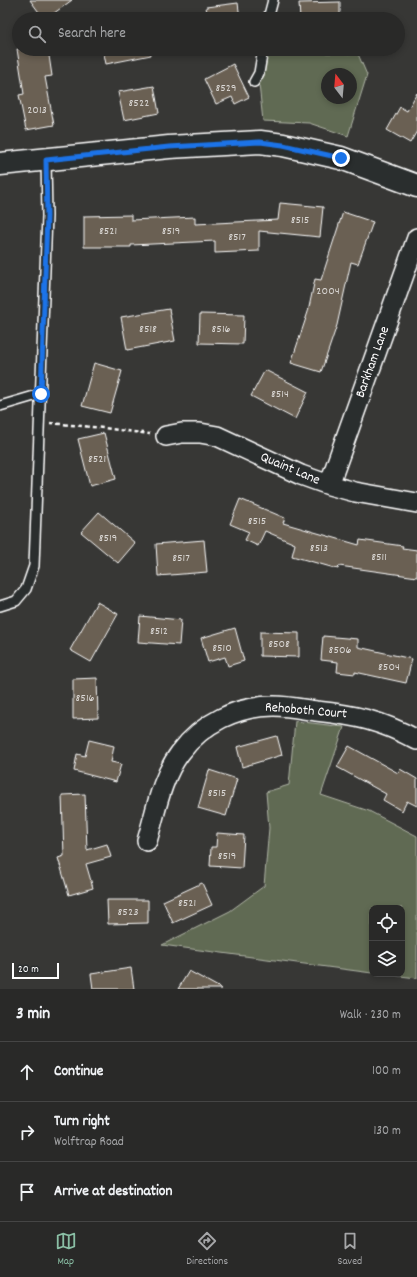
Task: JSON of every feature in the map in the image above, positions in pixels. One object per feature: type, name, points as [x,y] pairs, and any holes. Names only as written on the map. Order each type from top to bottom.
[{"type":"street","points":[[0,164],[169,147],[260,142],[283,145],[341,158],[417,186]]},
{"type":"street","name":"Barkham Lane","points":[[329,485],[417,238]]},
{"type":"street","name":"Quaint Lane","points":[[166,436],[182,433],[200,433],[217,436],[301,475],[329,485],[355,492],[417,503]]},
{"type":"street","name":"Rehoboth Court","points":[[147,841],[161,790],[169,770],[180,753],[198,733],[215,722],[234,713],[254,707],[275,706],[348,714],[396,729],[417,740]]},
{"type":"lane","points":[[270,12],[273,0]]},
{"type":"lane","points":[[254,82],[259,73],[261,56]]},
{"type":"lane","points":[[0,606],[16,601],[26,589],[34,566],[47,216],[46,160]]},
{"type":"lane","points":[[0,406],[41,394]]},
{"type":"path","points":[[48,423],[166,436]]},
{"type":"green space","points":[[262,56],[359,56],[367,75],[348,136],[309,123],[263,121],[258,75]]},
{"type":"green space","points":[[295,721],[344,727],[321,795],[369,811],[417,836],[417,978],[405,977],[405,905],[369,905],[369,973],[162,945],[230,911],[264,886],[269,828],[266,792],[289,785]]},
{"type":"building","points":[[30,0],[72,0],[56,12],[39,12]]},
{"type":"building","points":[[340,2],[340,12],[300,12],[299,3]]},
{"type":"building","points":[[238,3],[239,12],[207,12],[206,7]]},
{"type":"building","points":[[18,56],[49,56],[52,76],[45,77],[54,125],[26,130],[19,95],[24,94]]},
{"type":"building","points":[[104,56],[146,56],[106,64]]},
{"type":"building","points":[[233,64],[249,97],[235,104],[232,97],[216,104],[204,79]]},
{"type":"building","points":[[154,86],[159,113],[124,120],[118,92]]},
{"type":"building","points":[[417,93],[417,131],[410,143],[387,130],[400,107],[407,111]]},
{"type":"building","points":[[280,203],[323,207],[320,237],[259,231],[259,251],[215,253],[215,241],[131,245],[131,247],[84,247],[84,216],[131,215],[131,220],[195,217],[195,224],[278,220]]},
{"type":"building","points":[[343,212],[373,222],[358,264],[351,262],[337,325],[321,372],[291,363],[308,312],[315,279],[321,280]]},
{"type":"building","points":[[169,309],[175,341],[127,350],[121,317]]},
{"type":"building","points":[[200,314],[244,315],[243,344],[199,343]]},
{"type":"building","points":[[94,363],[122,371],[110,413],[82,406]]},
{"type":"building","points":[[265,370],[308,392],[295,419],[251,396]]},
{"type":"building","points":[[104,433],[116,479],[90,486],[78,439]]},
{"type":"building","points":[[240,499],[285,518],[283,523],[359,545],[360,540],[403,546],[402,548],[417,550],[417,577],[339,566],[338,569],[292,556],[295,544],[265,531],[258,546],[245,540],[249,532],[230,524]]},
{"type":"building","points":[[99,512],[135,543],[118,563],[81,532]]},
{"type":"building","points":[[204,540],[207,572],[158,576],[156,544]]},
{"type":"building","points":[[97,602],[118,614],[91,662],[70,650]]},
{"type":"building","points":[[140,616],[181,620],[179,645],[138,642]]},
{"type":"building","points":[[235,628],[244,661],[228,666],[225,657],[208,662],[201,638]]},
{"type":"building","points":[[260,632],[299,633],[299,657],[260,656]]},
{"type":"building","points":[[323,636],[358,639],[358,647],[412,659],[406,683],[355,672],[355,674],[337,672],[338,662],[321,660]]},
{"type":"building","points":[[97,678],[98,718],[73,719],[73,679]]},
{"type":"building","points":[[277,736],[282,755],[242,767],[237,747]]},
{"type":"building","points":[[89,740],[114,746],[111,762],[121,764],[116,782],[74,771],[77,754],[85,756]]},
{"type":"building","points":[[349,746],[398,773],[400,769],[417,779],[417,806],[407,801],[402,811],[383,800],[386,794],[337,767]]},
{"type":"building","points":[[209,770],[237,779],[226,816],[198,808]]},
{"type":"building","points":[[85,794],[87,850],[107,844],[111,857],[86,864],[93,888],[69,895],[58,858],[64,856],[62,795]]},
{"type":"building","points":[[217,833],[244,835],[242,868],[210,866],[211,847],[216,847]]},
{"type":"building","points":[[202,883],[212,905],[173,923],[163,901]]},
{"type":"building","points":[[107,900],[148,900],[148,923],[108,924]]},
{"type":"building","points":[[131,968],[134,989],[93,989],[91,974]]},
{"type":"building","points":[[189,971],[222,989],[178,989]]},
{"type":"route","points":[[41,394],[47,216],[46,160],[169,147],[219,143],[260,142],[283,145],[341,158]]}]
